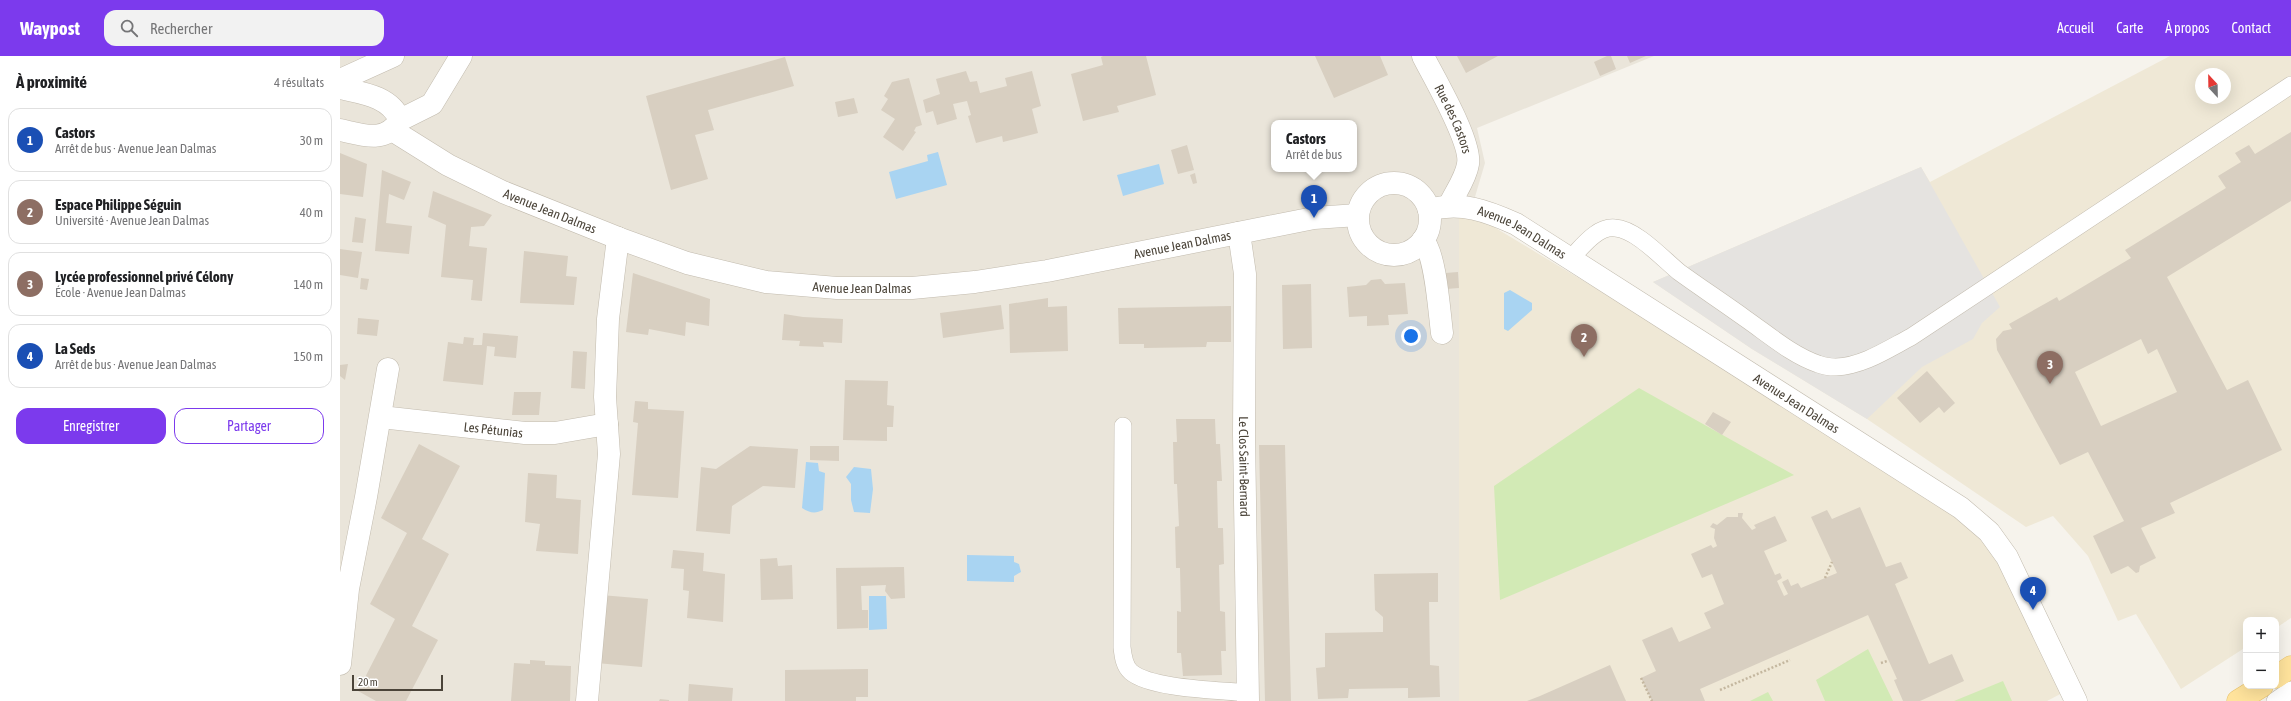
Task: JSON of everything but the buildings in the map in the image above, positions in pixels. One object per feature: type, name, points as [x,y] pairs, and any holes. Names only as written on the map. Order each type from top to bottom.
[{"type":"main road","points":[[2279,675],[2291,667]]},
{"type":"main road","points":[[2238,701],[2257,689]]},
{"type":"street","points":[[340,80],[393,56]]},
{"type":"street","points":[[340,130],[373,136],[396,125],[432,104],[461,56]]},
{"type":"street","name":"Rue des Castors","points":[[1423,56],[1463,136],[1468,151],[1468,164],[1466,172],[1439,208]]},
{"type":"street","name":"Avenue Jean Dalmas","points":[[340,88],[372,95],[393,108],[396,125],[462,172],[503,192],[618,238],[687,263],[766,282],[837,288],[912,288],[975,282],[1047,271],[1314,218],[1358,215]]},
{"type":"street","points":[[1391,183],[1404,184],[1415,190],[1424,199],[1439,208],[1430,221],[1423,240],[1416,247],[1396,254],[1376,250],[1362,236],[1358,215],[1361,204],[1368,193],[1379,186],[1391,183]]},
{"type":"street","name":"Avenue Jean Dalmas","points":[[1439,208],[1472,207],[1516,224],[1961,508],[1978,521],[1998,544],[2016,573],[2076,701]]},
{"type":"street","name":"Le Clos Saint-Bernard","points":[[1238,233],[1245,274],[1244,434],[1248,697]]},
{"type":"street","points":[[587,701],[609,454],[605,397],[608,319],[618,238]]},
{"type":"street","points":[[1423,240],[1428,247],[1431,260],[1442,333]]},
{"type":"street","points":[[340,664],[348,589],[381,417],[388,369]]},
{"type":"street","name":"Les Pétunias","points":[[381,417],[525,433],[555,433],[606,424]]},
{"type":"lane","points":[[1571,258],[1587,241],[1600,232],[1614,228],[1623,230],[1639,239],[1680,272],[1781,344],[1818,365],[1835,367],[1852,365],[1871,358],[1924,328],[2291,85]]},
{"type":"lane","points":[[1123,426],[1122,647],[1124,663],[1130,671],[1142,679],[1248,697]]},
{"type":"lane","points":[[2275,701],[2291,690]]},
{"type":"path","points":[[1825,578],[1832,562]]},
{"type":"path","points":[[1720,690],[1790,660]]},
{"type":"path","points":[[1881,663],[1886,661]]},
{"type":"path","points":[[1642,678],[1652,701]]},
{"type":"shaded area","points":[[340,56],[1654,56],[1477,128],[1485,163],[1472,207],[1463,701],[340,701]]},
{"type":"shaded area","points":[[2170,56],[2291,56],[2291,618],[2279,626],[2279,617],[2243,617],[2243,649],[2181,689],[2136,614],[2118,621],[2088,556],[2053,516],[2026,527],[1867,419],[1752,349],[1653,282],[1921,167],[1930,182]]},
{"type":"shaded area","points":[[1921,167],[2000,307],[1982,323],[1973,339],[1922,367],[1867,419],[1752,349],[1653,282]]},
{"type":"shaded area","points":[[1459,206],[1961,508],[1989,532],[2070,689],[2047,701],[1459,701]]},
{"type":"green space","points":[[1639,388],[1794,475],[1500,600],[1494,486]]},
{"type":"green space","points":[[1868,649],[1893,701],[1825,701],[1816,680]]},
{"type":"green space","points":[[2003,681],[2012,701],[1954,701]]},
{"type":"green space","points":[[1768,692],[1773,701],[1750,701]]},
{"type":"water","points":[[938,152],[947,185],[896,199],[889,172],[928,161],[927,155]]},
{"type":"water","points":[[1159,164],[1164,184],[1123,196],[1117,175]]},
{"type":"water","points":[[1510,290],[1532,303],[1532,310],[1508,331],[1504,329],[1504,293]]},
{"type":"water","points":[[806,462],[818,463],[819,471],[825,473],[823,510],[817,512],[810,512],[802,508]]},
{"type":"water","points":[[854,467],[871,469],[873,489],[870,513],[854,512],[851,500],[851,484],[846,477]]},
{"type":"water","points":[[967,555],[1014,556],[1014,562],[1019,564],[1021,572],[1014,576],[1014,582],[967,581]]},
{"type":"water","points":[[869,596],[886,596],[887,629],[869,630]]},
{"type":"place","name":"Castors","points":[[1314,218]]},
{"type":"place","name":"Espace Philippe Séguin","points":[[1584,357]]},
{"type":"place","name":"Lycée professionnel privé Célony","points":[[2050,384]]},
{"type":"place","name":"La Seds","points":[[2033,610]]}]
